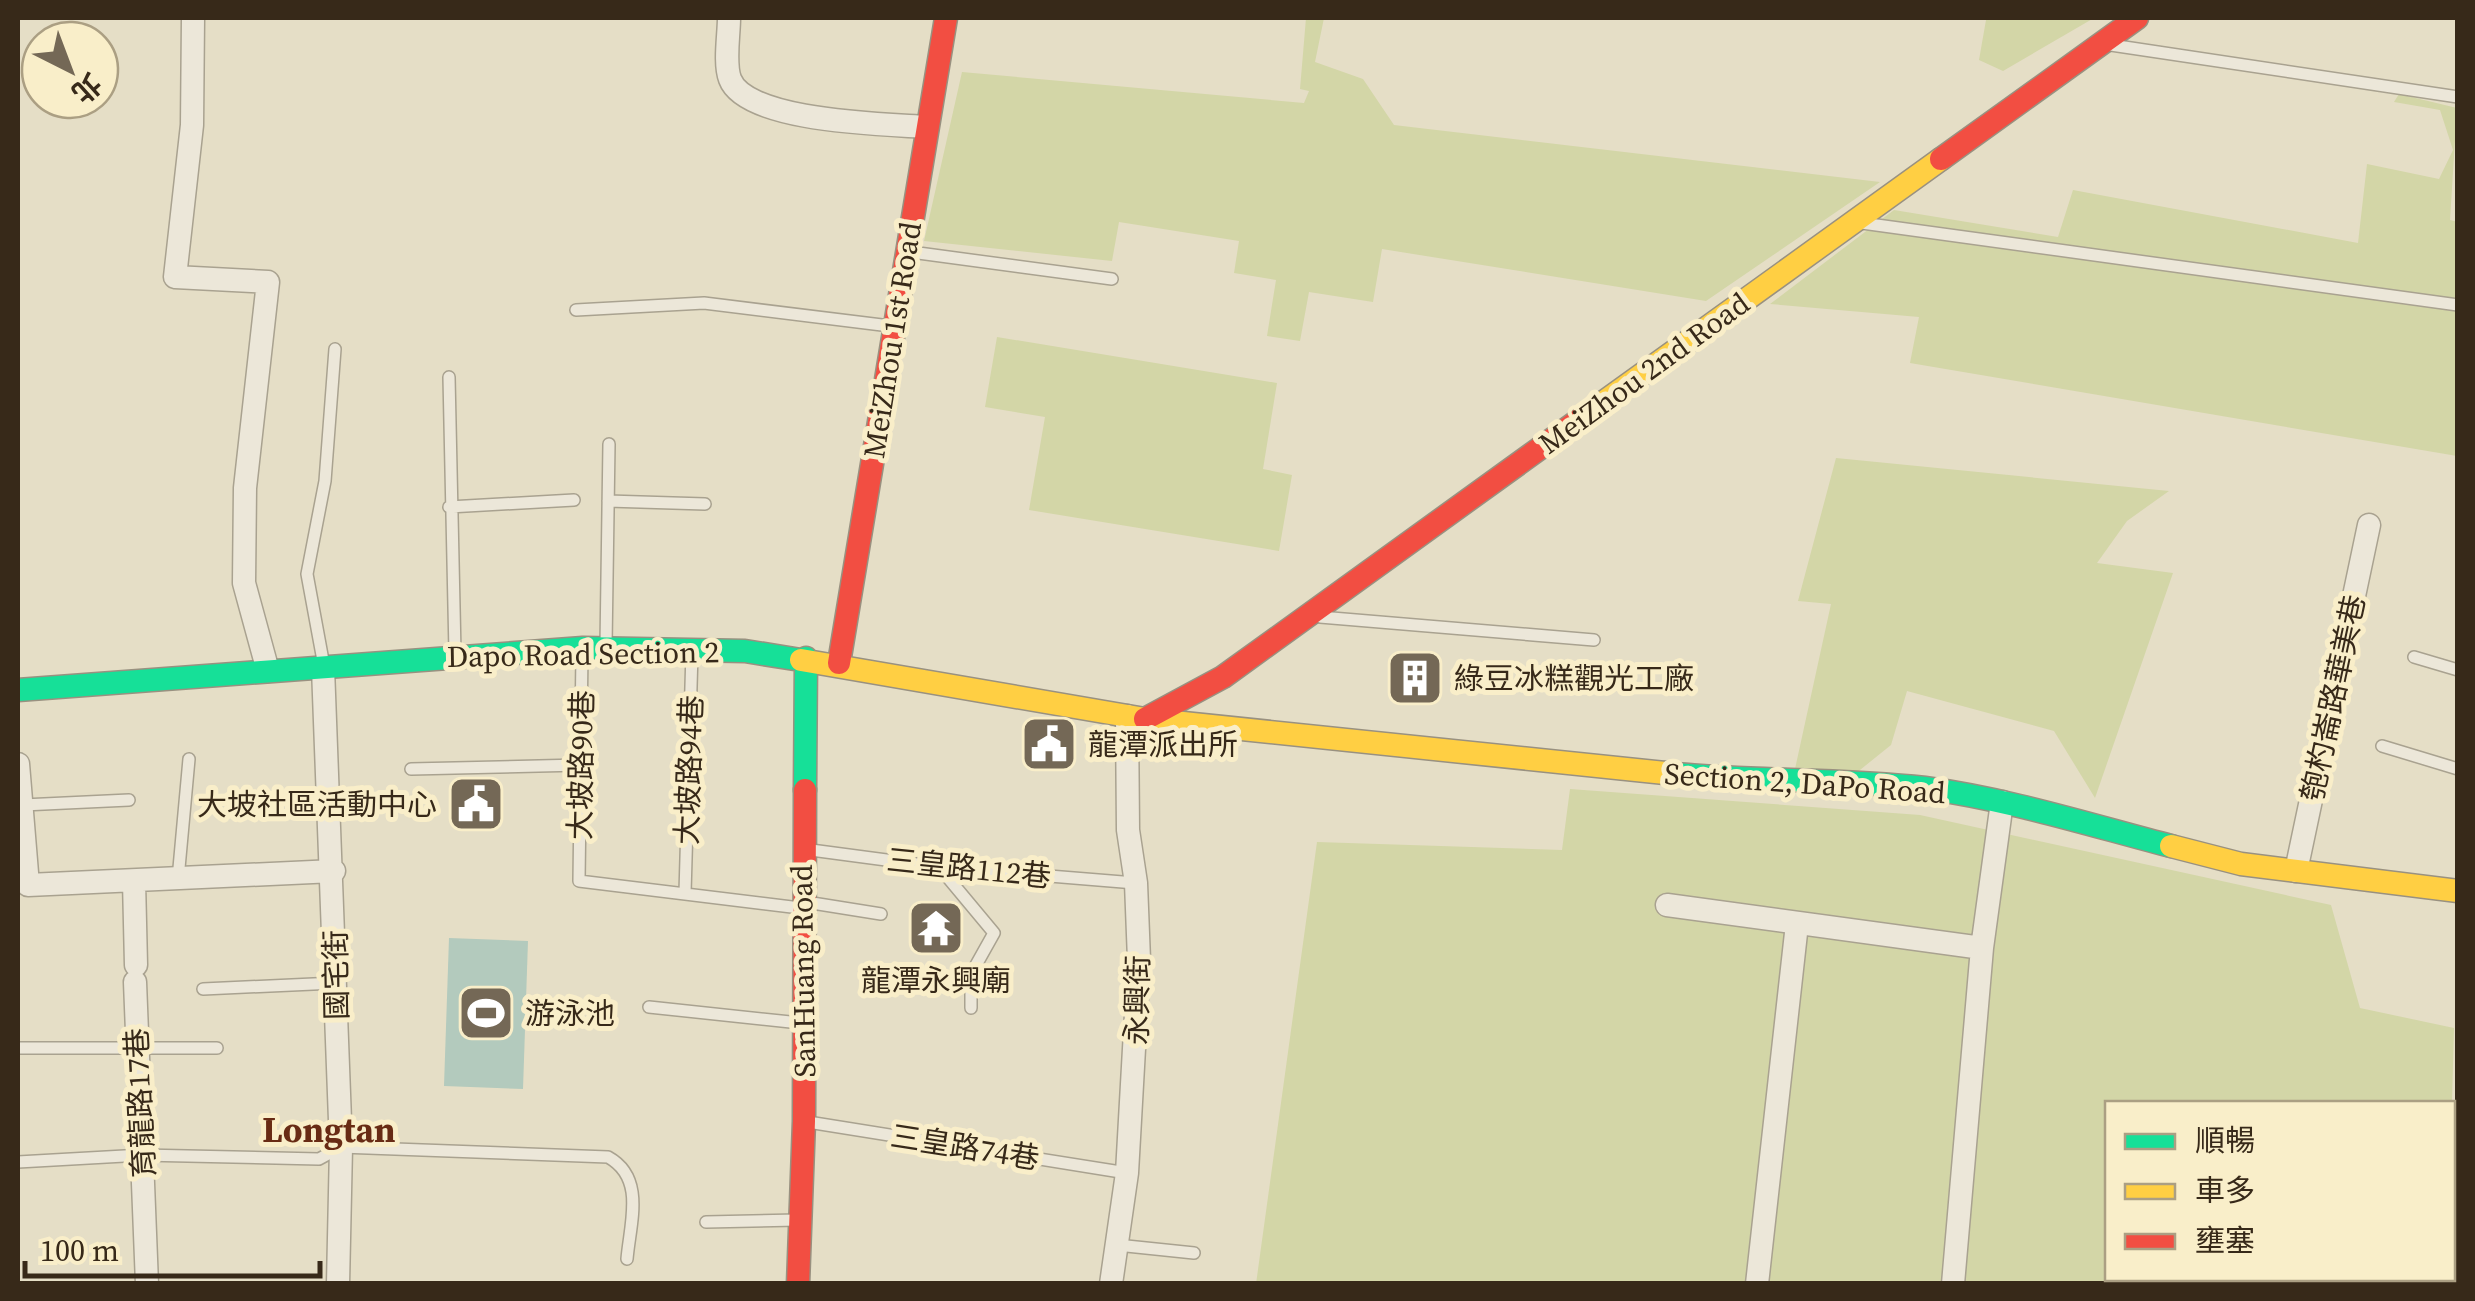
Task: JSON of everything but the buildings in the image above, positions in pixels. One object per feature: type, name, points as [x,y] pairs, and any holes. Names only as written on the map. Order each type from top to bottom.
[{"type":"street","points":[[192,18],[192,125],[175,277],[268,282],[244,488],[244,582],[268,672]]},
{"type":"street","points":[[729,18],[729,78],[740,95],[807,115],[927,127]]},
{"type":"street","name":"MeiZhou 1st Road","points":[[840,664],[946,18]]},
{"type":"street","name":"MeiZhou 2nd Road","points":[[1136,717],[1223,677],[2136,18]]},
{"type":"street","name":"匏杓崙路華美巷","points":[[2296,871],[2370,526]]},
{"type":"street","name":"Dapo Road Section 2","points":[[18,690],[455,656],[594,648],[692,648],[806,658],[1136,717]]},
{"type":"street","name":"SanHuang Road","points":[[798,1284],[804,1121],[802,848],[806,658]]},
{"type":"street","name":"國宅街","points":[[323,668],[334,871],[340,1147],[338,1284]]},
{"type":"street","name":"Section 2, DaPo Road","points":[[1136,717],[1742,781],[1923,788],[2002,802],[2241,864],[2458,891]]},
{"type":"street","name":"永興街","points":[[1111,1284],[1127,1173],[1139,978],[1136,883],[1128,830],[1136,717]]},
{"type":"street","points":[[18,764],[24,805],[23,886],[334,871]]},
{"type":"street","points":[[1953,1284],[1982,948],[2002,802]]},
{"type":"street","name":"育龍路17巷","points":[[134,881],[136,1047],[148,1284]]},
{"type":"street","points":[[1667,905],[1982,948]]},
{"type":"street","points":[[1758,1284],[1798,924]]},
{"type":"lane","points":[[2102,44],[2458,97]]},
{"type":"lane","points":[[1852,222],[2458,305]]},
{"type":"lane","points":[[907,252],[1112,279]]},
{"type":"lane","points":[[576,310],[704,303],[894,327]]},
{"type":"lane","points":[[323,668],[308,574],[324,482],[335,349]]},
{"type":"lane","points":[[449,377],[455,656]]},
{"type":"lane","name":"大坡路90巷","points":[[609,444],[608,501],[580,765],[579,881],[686,893]]},
{"type":"lane","points":[[449,507],[574,500]]},
{"type":"lane","points":[[608,501],[705,504]]},
{"type":"lane","points":[[1309,616],[1594,640]]},
{"type":"lane","name":"大坡路94巷","points":[[686,893],[692,648]]},
{"type":"lane","points":[[2414,657],[2458,670]]},
{"type":"lane","points":[[2382,746],[2458,768]]},
{"type":"lane","points":[[178,879],[189,759]]},
{"type":"lane","points":[[411,768],[580,765]]},
{"type":"lane","points":[[24,805],[129,800]]},
{"type":"lane","name":"三皇路112巷","points":[[802,848],[939,868],[1136,883]]},
{"type":"lane","points":[[939,868],[994,933],[971,974],[971,1008]]},
{"type":"lane","points":[[686,893],[881,914]]},
{"type":"lane","points":[[203,990],[335,982]]},
{"type":"lane","points":[[649,1007],[804,1024]]},
{"type":"lane","points":[[18,1048],[217,1048]]},
{"type":"lane","name":"三皇路74巷","points":[[804,1121],[1127,1173]]},
{"type":"lane","points":[[18,1162],[142,1155],[319,1158],[340,1147],[608,1157],[624,1166],[633,1183],[627,1259]]},
{"type":"lane","points":[[706,1222],[799,1220]]},
{"type":"lane","points":[[1116,1244],[1194,1253]]},
{"type":"green space","points":[[1306,18],[1324,18],[1315,62],[1363,79],[1394,125],[1880,182],[1706,301],[1382,249],[1373,302],[1309,292],[1300,341],[1267,336],[1276,280],[1234,273],[1239,241],[1119,222],[1112,261],[924,241],[962,72],[1304,103],[1309,91],[1300,89]]},
{"type":"green space","points":[[1967,18],[2094,18],[2003,71],[1979,60],[1986,20]]},
{"type":"green space","points":[[2399,94],[2457,108],[2450,220],[2458,222],[2457,456],[1910,363],[1919,317],[1770,304],[1894,210],[2058,237],[2073,190],[2358,243],[2367,164],[2439,179],[2453,150],[2440,110],[2394,102]]},
{"type":"green space","points":[[997,337],[1277,383],[1263,469],[1292,475],[1279,551],[1029,510],[1045,417],[985,407]]},
{"type":"green space","points":[[1836,458],[2169,491],[2127,521],[2097,563],[2173,573],[2095,798],[2054,731],[1907,691],[1891,745],[1855,774],[1795,769],[1831,604],[1798,601]]},
{"type":"green space","points":[[1570,789],[1920,815],[2331,905],[2360,1008],[2454,1028],[2452,1101],[2105,1101],[2105,1281],[2450,1283],[1256,1284],[1317,842],[1562,850]]},
{"type":"shaded area","name":"游泳池","points":[[449,938],[528,941],[523,1089],[444,1086]]},
{"type":"traffic: fast","points":[[18,690],[583,648],[745,651],[801,660]]},
{"type":"traffic: fast","points":[[805,790],[806,658]]},
{"type":"traffic: fast","points":[[1665,773],[1925,788],[2018,806],[2171,846]]},
{"type":"traffic: slow","points":[[1590,412],[1941,159]]},
{"type":"traffic: slow","points":[[801,660],[1145,719],[1665,773]]},
{"type":"traffic: slow","points":[[2171,846],[2241,864],[2458,891]]},
{"type":"traffic: jam","points":[[839,663],[946,18]]},
{"type":"traffic: jam","points":[[1941,159],[2137,18]]},
{"type":"traffic: jam","points":[[1145,719],[1223,677],[1590,412]]},
{"type":"traffic: jam","points":[[798,1284],[804,1121],[805,790]]},
{"type":"place","name":"綠豆冰糕觀光工廠","points":[[1415,678]]},
{"type":"place","name":"龍潭派出所","points":[[1049,744]]},
{"type":"place","name":"大坡社區活動中心","points":[[476,804]]},
{"type":"place","name":"龍潭永興廟","points":[[936,928]]},
{"type":"place","name":"游泳池","points":[[486,1013]]},
{"type":"district","name":"Longtan","points":[[329,1130]]}]
